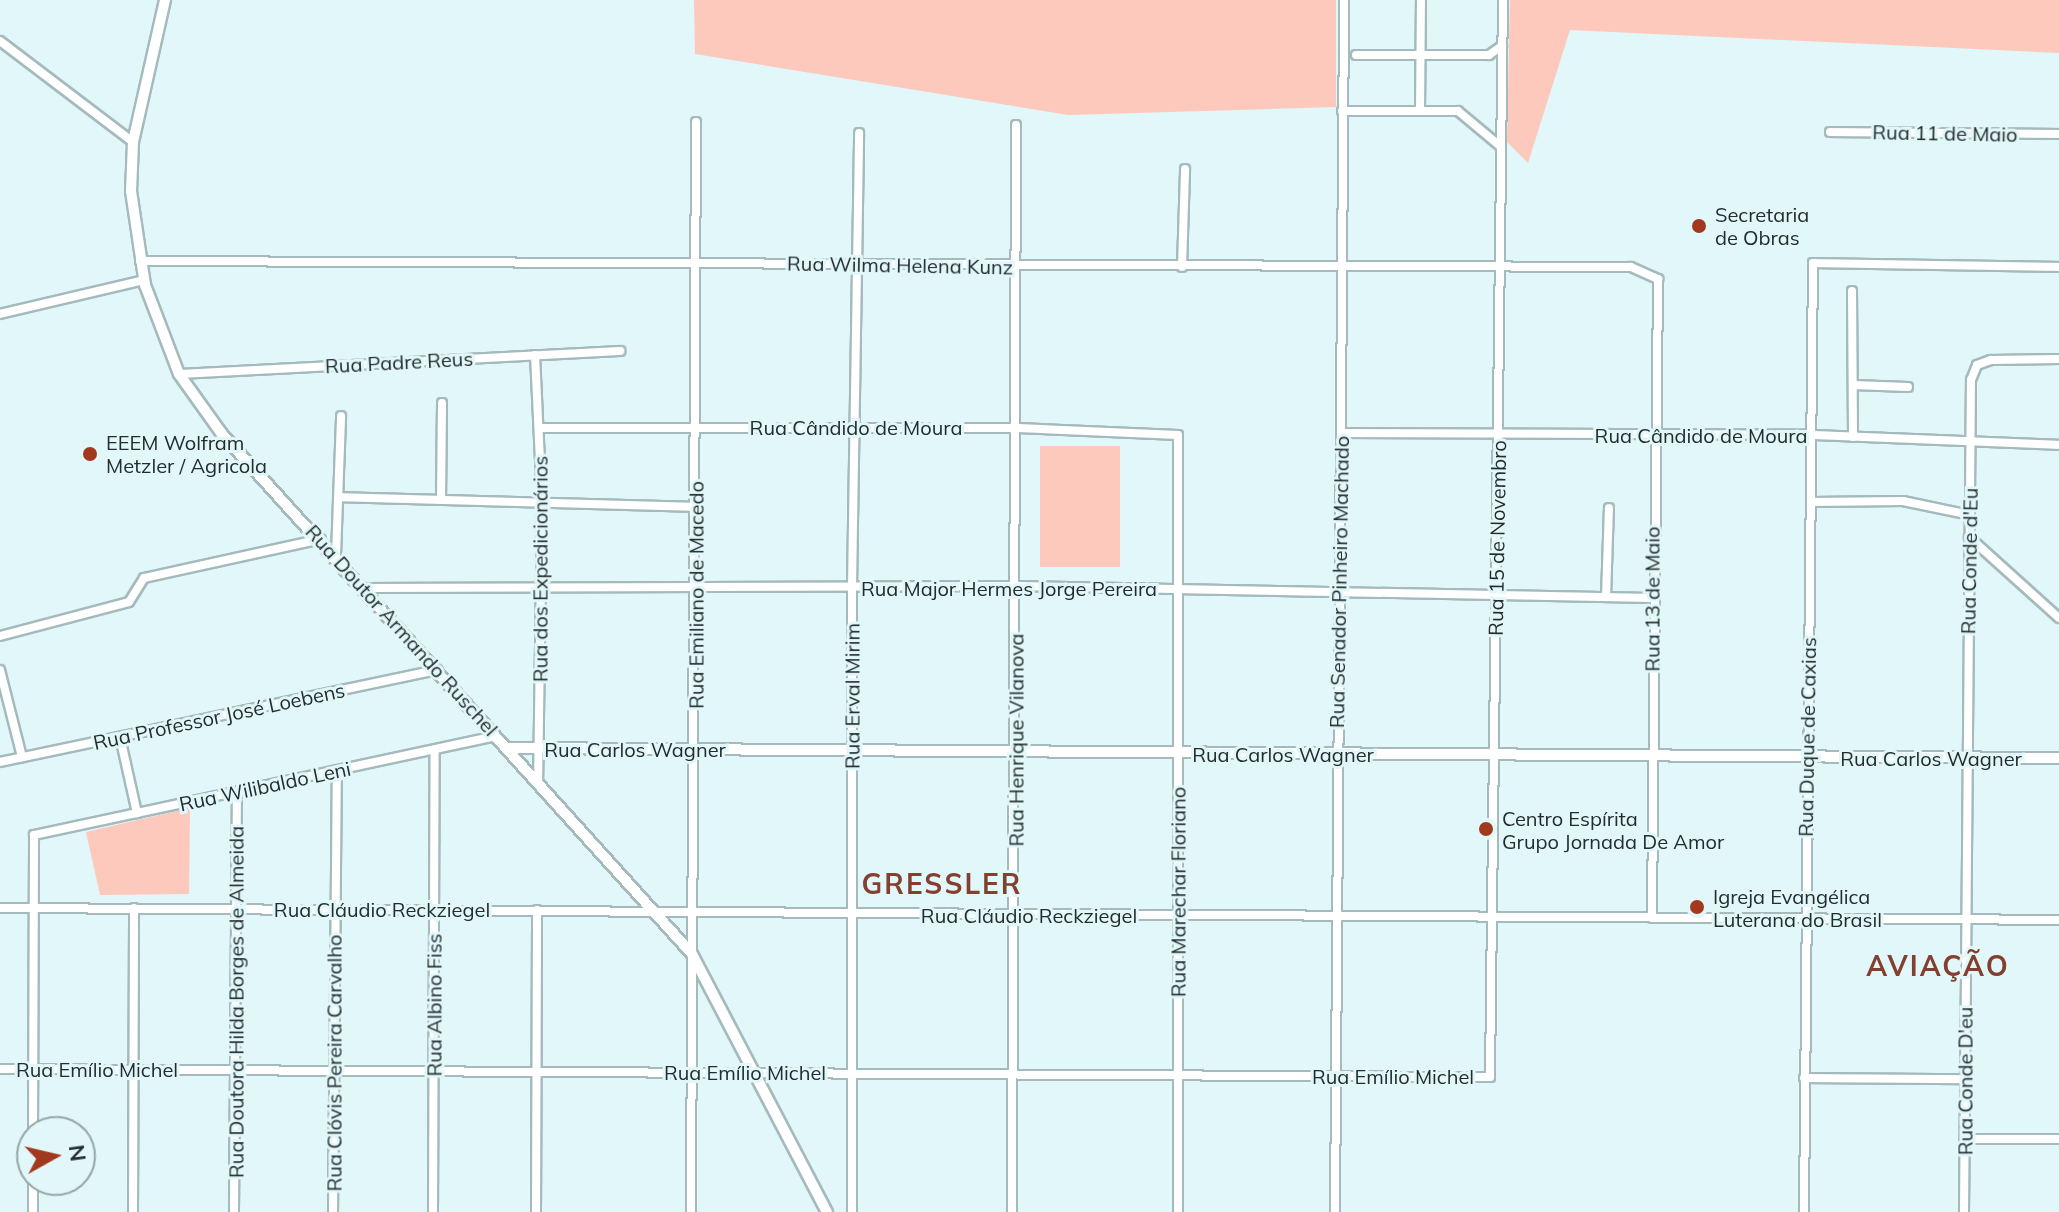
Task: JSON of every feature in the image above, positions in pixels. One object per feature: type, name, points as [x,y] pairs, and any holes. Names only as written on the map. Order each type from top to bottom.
[{"type":"main road","name":"Rua Doutor Armando Ruschel","points":[[165,0],[133,142],[131,191],[144,280],[179,374],[222,434],[322,539],[538,783],[659,913],[692,954],[827,1212]]},
{"type":"main road","name":"Rua Carlos Wagner","points":[[507,748],[2059,758]]},
{"type":"street","name":"Rua Senador Pinheiro Machado","points":[[1335,1212],[1336,754],[1342,433],[1344,0]]},
{"type":"street","points":[[1420,111],[1421,0]]},
{"type":"street","name":"Rua 15 de Novembro","points":[[1490,1077],[1491,755],[1499,434],[1503,0]]},
{"type":"street","points":[[0,41],[133,142]]},
{"type":"street","points":[[1356,55],[1489,55],[1502,46]]},
{"type":"street","points":[[1342,111],[1458,111],[1500,146]]},
{"type":"street","name":"Rua Emiliano de Macedo","points":[[691,1212],[696,122]]},
{"type":"street","name":"Rua Henrique Vilanova","points":[[1012,1212],[1018,428],[1016,125]]},
{"type":"street","name":"Rua 11 de Maio","points":[[1830,132],[2059,134]]},
{"type":"street","name":"Rua Erval Mirim","points":[[852,1212],[852,587],[859,133]]},
{"type":"street","points":[[1182,267],[1185,169]]},
{"type":"street","name":"Rua Wilma Helena Kunz","points":[[140,261],[1499,269],[1631,267],[1658,279]]},
{"type":"street","name":"Rua Duque de Caxias","points":[[1804,1212],[1813,263],[2059,267]]},
{"type":"street","name":"Rua 13 de Maio","points":[[1652,918],[1654,433],[1658,279]]},
{"type":"street","points":[[0,314],[144,280]]},
{"type":"street","points":[[1852,291],[1853,437]]},
{"type":"street","name":"Rua Padre Reus","points":[[179,374],[620,351]]},
{"type":"street","name":"Rua dos Expedicionários","points":[[535,355],[542,502],[538,783]]},
{"type":"street","name":"Rua Conde d'Eu","points":[[1965,758],[1971,380],[1977,365],[2059,359]]},
{"type":"street","points":[[1853,385],[1908,387]]},
{"type":"street","points":[[441,500],[442,403]]},
{"type":"street","points":[[336,555],[341,416]]},
{"type":"street","name":"Rua Cândido de Moura","points":[[539,428],[696,426],[1173,431]]},
{"type":"street","name":"Rua Marechar Floriano","points":[[1173,431],[1181,442],[1178,1212]]},
{"type":"street","name":"Rua Cândido de Moura","points":[[1342,433],[1812,435],[1971,444],[2059,445]]},
{"type":"street","points":[[338,497],[696,507]]},
{"type":"street","points":[[1811,502],[1903,501],[1970,515]]},
{"type":"street","points":[[1606,597],[1609,508]]},
{"type":"street","points":[[1969,537],[2059,618]]},
{"type":"street","points":[[5,634],[129,602],[144,578],[322,539]]},
{"type":"street","name":"Rua Major Hermes Jorge Pereira","points":[[365,588],[1017,586],[1653,598]]},
{"type":"street","points":[[0,670],[22,757]]},
{"type":"street","name":"Rua Professor José Loebens","points":[[0,762],[437,670]]},
{"type":"street","name":"Rua Wilibaldo Leni","points":[[34,909],[34,835],[496,736]]},
{"type":"street","points":[[120,737],[137,813]]},
{"type":"street","name":"Rua Albino Fiss","points":[[433,1212],[435,750]]},
{"type":"street","name":"Rua Conde D'eu","points":[[1964,1212],[1965,758]]},
{"type":"street","name":"Rua Clóvis Pereira Carvalho","points":[[333,1212],[337,771]]},
{"type":"street","name":"Rua Doutora Hilda Borges de Almeida","points":[[234,1212],[237,792]]},
{"type":"street","name":"Rua Cláudio Reckziegel","points":[[0,908],[2059,920]]},
{"type":"street","points":[[133,1212],[134,908]]},
{"type":"street","points":[[33,1116],[34,909]]},
{"type":"street","points":[[536,1212],[537,910]]},
{"type":"street","name":"Rua Emílio Michel","points":[[0,1069],[433,1070],[537,1075],[753,1071],[1490,1077]]},
{"type":"street","points":[[1804,1078],[1966,1079]]},
{"type":"street","points":[[1965,1139],[2059,1139]]},
{"type":"shaded area","points":[[694,0],[1336,0],[1336,107],[1068,115],[695,54]]},
{"type":"shaded area","points":[[1510,0],[2059,0],[2059,53],[1570,30],[1528,163],[1507,142]]},
{"type":"shaded area","points":[[1040,446],[1120,446],[1120,567],[1040,567]]},
{"type":"shaded area","points":[[190,808],[189,894],[100,895],[86,832]]},
{"type":"place","name":"Secretaria de Obras","points":[[1699,226]]},
{"type":"place","name":"EEEM Wolfram Metzler / Agricola","points":[[90,454]]},
{"type":"place","name":"Centro Espírita Grupo Jornada De Amor","points":[[1486,829]]},
{"type":"place","name":"Igreja Evangélica Luterana do Brasil","points":[[1697,907]]},
{"type":"district","name":"GRESSLER","points":[[942,884]]},
{"type":"district","name":"AVIAÇÃO","points":[[1938,966]]}]
